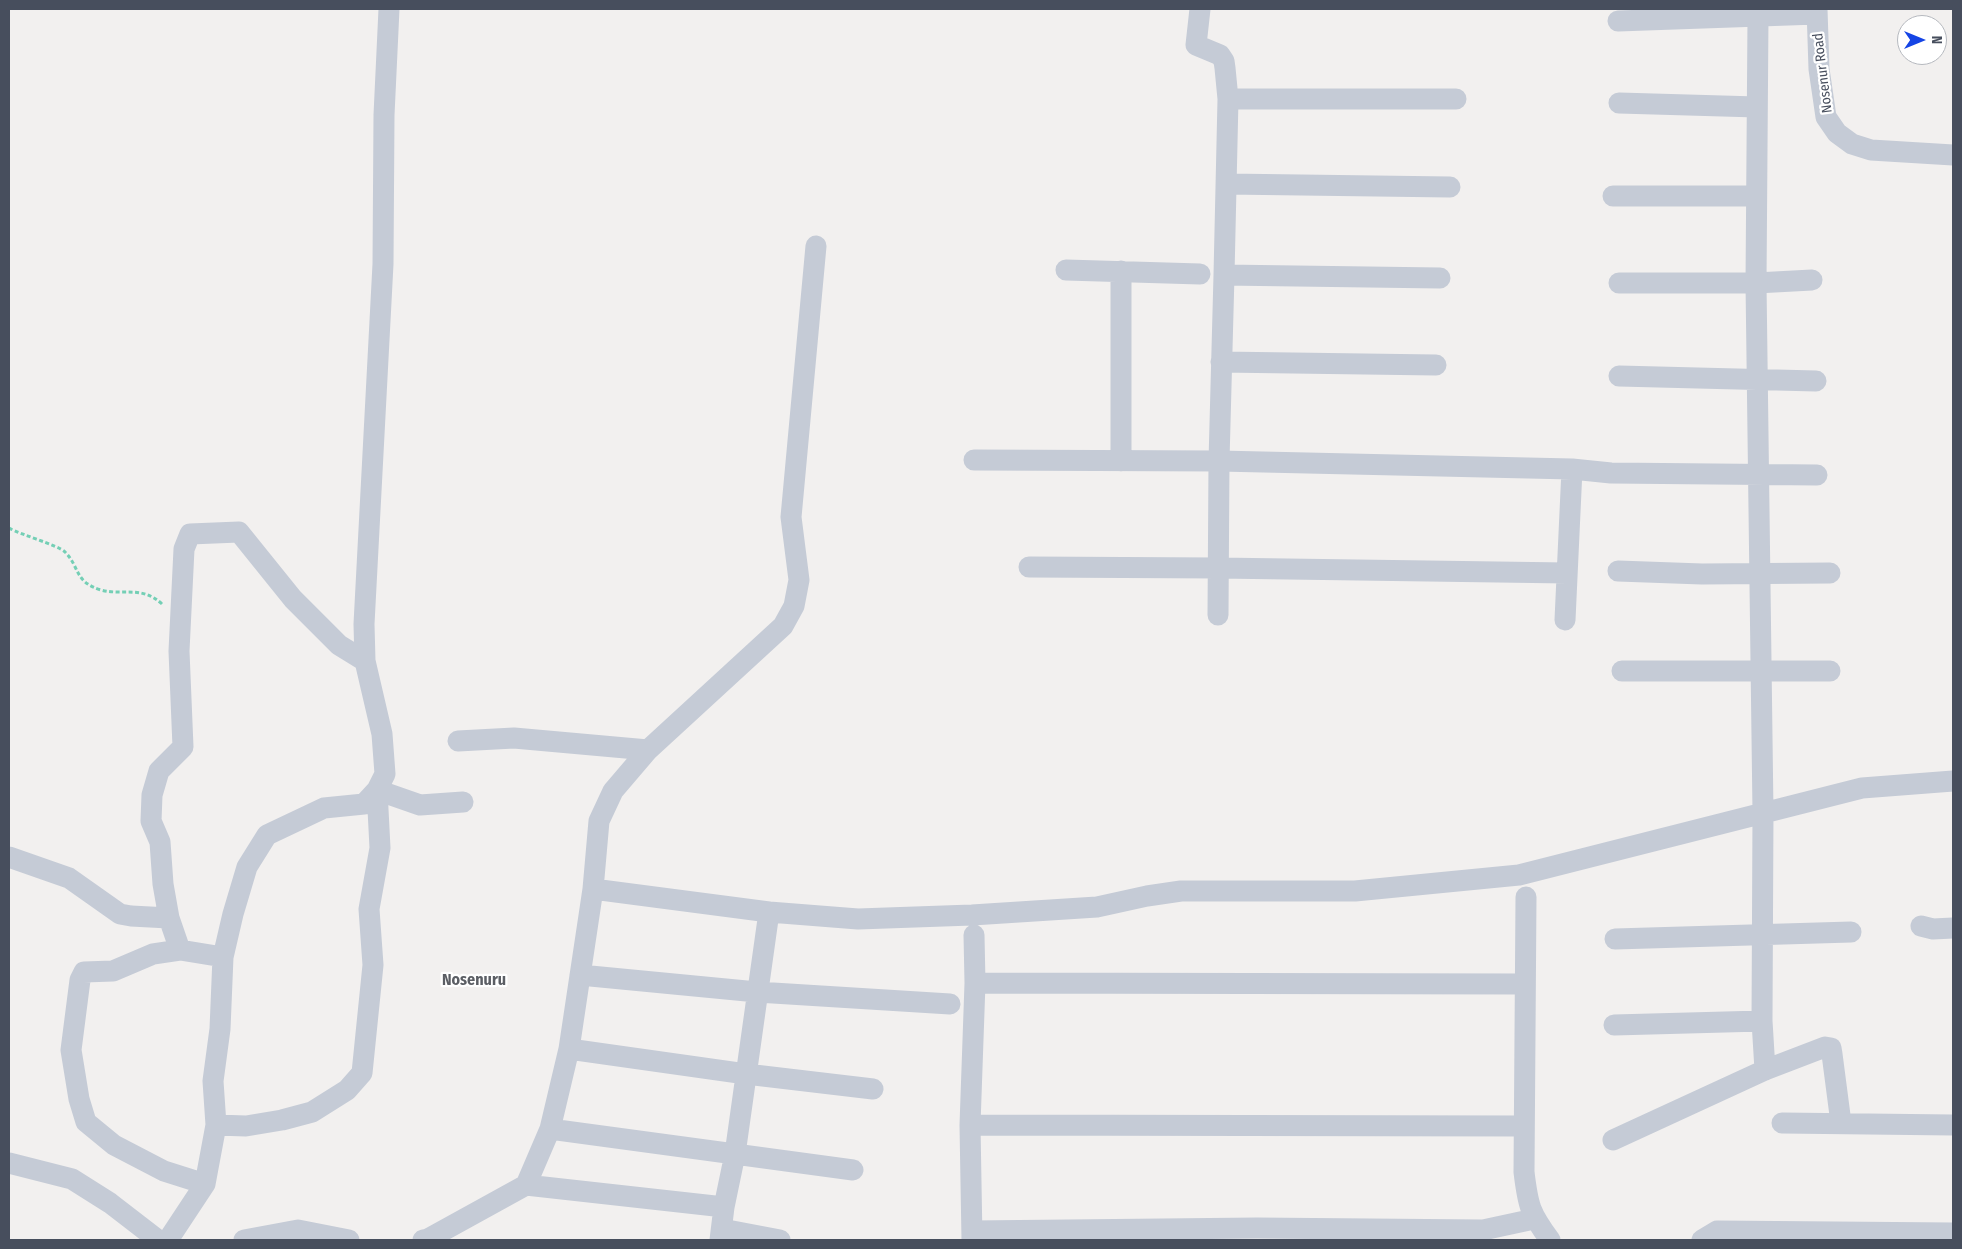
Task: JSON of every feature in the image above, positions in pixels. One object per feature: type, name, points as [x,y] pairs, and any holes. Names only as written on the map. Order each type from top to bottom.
[{"type":"street","points":[[168,1240],[206,1184],[216,1125],[212,1081],[220,1029],[223,957],[232,914],[247,867],[267,835],[324,808],[364,804],[377,790],[385,774],[382,734],[365,661],[364,624],[383,264],[384,115],[389,9]]},
{"type":"street","points":[[1200,9],[1196,46],[1220,55],[1224,61],[1228,99],[1219,462],[1218,615]]},
{"type":"street","points":[[1618,21],[1758,17],[1817,11]]},
{"type":"street","name":"Nosenur Road","points":[[1817,11],[1819,69],[1826,117],[1837,133],[1852,144],[1870,150],[1953,155]]},
{"type":"street","points":[[1758,17],[1756,283],[1763,812],[1762,1021],[1765,1070]]},
{"type":"street","points":[[1228,99],[1456,99]]},
{"type":"street","points":[[1619,103],[1757,107]]},
{"type":"street","points":[[1227,184],[1450,186]]},
{"type":"street","points":[[1613,196],[1756,196]]},
{"type":"street","points":[[526,1185],[550,1129],[569,1049],[593,889],[599,821],[613,791],[648,750],[783,626],[794,606],[799,580],[790,517],[816,246]]},
{"type":"street","points":[[1066,270],[1200,274]]},
{"type":"street","points":[[1121,271],[1121,461]]},
{"type":"street","points":[[1224,275],[1440,278]]},
{"type":"street","points":[[1619,283],[1756,283],[1812,280]]},
{"type":"street","points":[[1221,362],[1436,365]]},
{"type":"street","points":[[1619,376],[1816,381]]},
{"type":"street","points":[[974,460],[1219,462],[1572,469],[1611,473],[1817,475]]},
{"type":"street","points":[[1565,620],[1572,469]]},
{"type":"street","points":[[180,950],[169,918],[160,842],[150,821],[152,796],[159,771],[183,747],[179,651],[184,549],[190,534],[239,532],[293,599],[339,645],[365,661]]},
{"type":"street","points":[[1029,567],[1567,573]]},
{"type":"street","points":[[1618,571],[1702,574],[1830,572]]},
{"type":"street","points":[[1622,671],[1830,671]]},
{"type":"street","points":[[458,741],[514,738],[648,750]]},
{"type":"street","points":[[593,889],[769,912],[858,919],[972,915],[1097,907],[1180,891],[1355,891],[1519,875],[1862,788],[1953,781]]},
{"type":"street","points":[[377,790],[420,805],[463,802]]},
{"type":"street","points":[[216,1125],[246,1126],[282,1120],[312,1112],[347,1090],[362,1073],[373,964],[370,909],[380,848],[377,790]]},
{"type":"street","points":[[9,857],[69,878],[120,914],[169,918]]},
{"type":"street","points":[[1526,897],[1524,1172],[1528,1202],[1534,1219],[1550,1240]]},
{"type":"street","points":[[769,912],[735,1154],[724,1207],[721,1234],[780,1240]]},
{"type":"street","points":[[1921,926],[1933,929],[1953,928]]},
{"type":"street","points":[[1615,938],[1851,932]]},
{"type":"street","points":[[974,935],[970,1126],[972,1236],[1257,1228],[1476,1235],[1534,1219]]},
{"type":"street","points":[[206,1184],[164,1171],[114,1144],[86,1122],[78,1099],[72,1050],[80,980],[84,972],[113,971],[153,954],[180,950],[223,957]]},
{"type":"street","points":[[580,976],[757,992],[950,1004]]},
{"type":"street","points":[[974,983],[1524,984]]},
{"type":"street","points":[[1614,1025],[1762,1021]]},
{"type":"street","points":[[1613,1140],[1765,1070],[1825,1047],[1831,1048],[1840,1123]]},
{"type":"street","points":[[569,1049],[746,1074],[873,1089]]},
{"type":"street","points":[[1782,1123],[1953,1124]]},
{"type":"street","points":[[970,1126],[1524,1126]]},
{"type":"street","points":[[550,1129],[854,1170]]},
{"type":"street","points":[[9,1163],[72,1179],[110,1203],[158,1240]]},
{"type":"street","points":[[427,1240],[526,1185],[724,1207]]},
{"type":"street","points":[[244,1240],[298,1230],[349,1240]]},
{"type":"street","points":[[1702,1240],[1716,1231],[1953,1233]]},
{"type":"path","points":[[9,528],[64,551],[80,579],[101,590],[146,593],[161,602],[180,628]]},
{"type":"district","name":"Nosenuru","points":[[474,981]]}]
